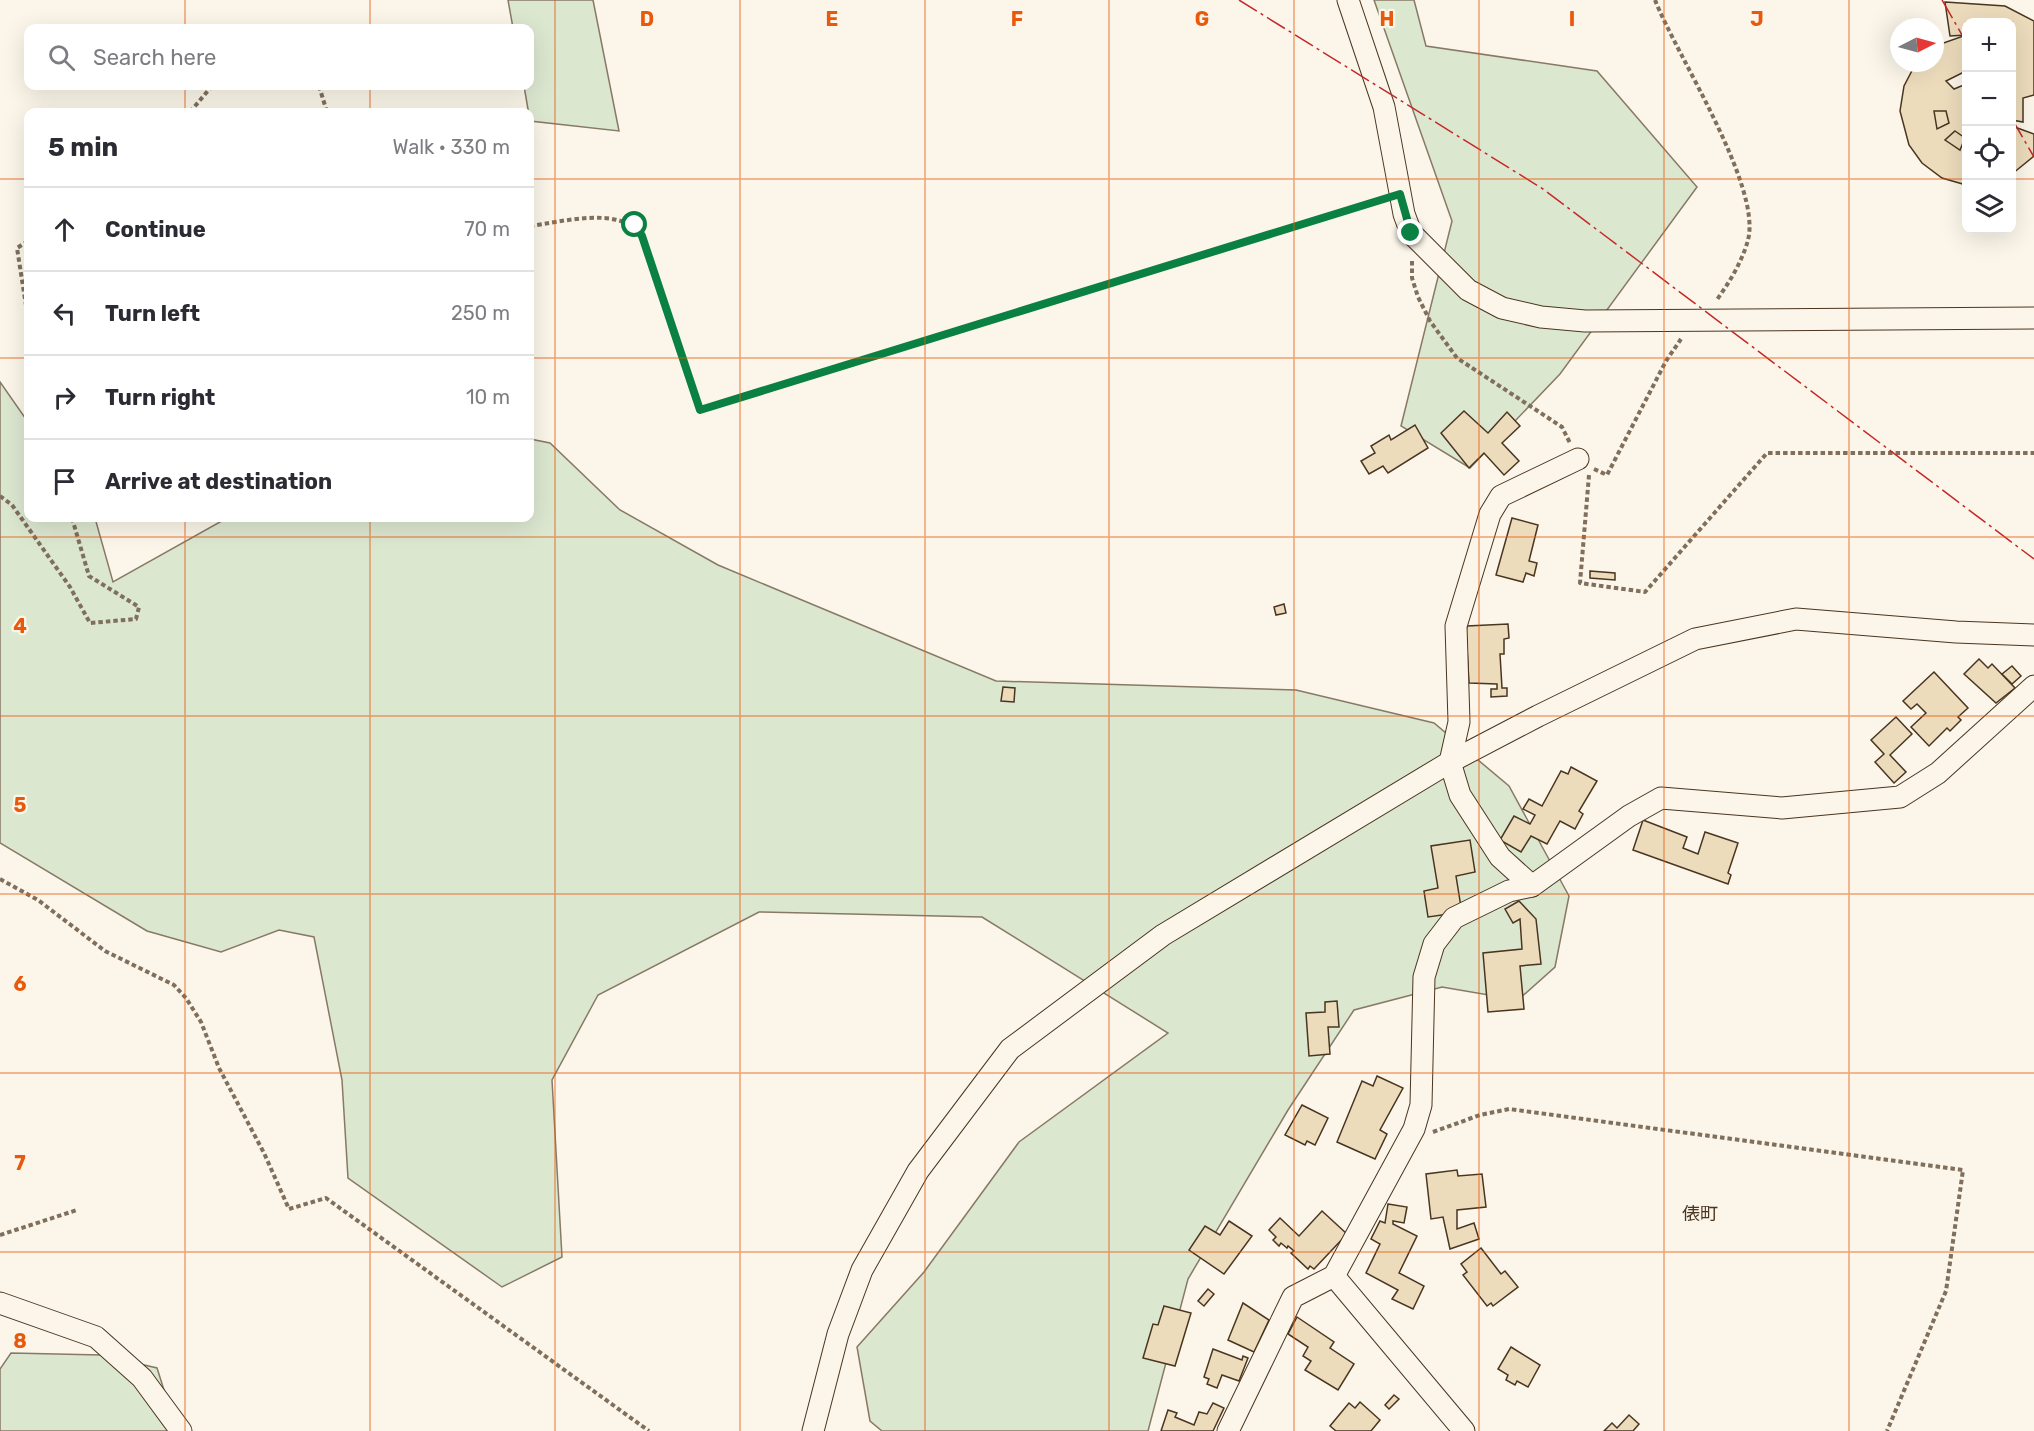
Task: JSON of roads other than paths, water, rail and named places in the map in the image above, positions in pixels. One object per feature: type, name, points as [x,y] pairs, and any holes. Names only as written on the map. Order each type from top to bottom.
[{"type":"street","points":[[1348,0],[1384,107],[1400,194],[1411,233],[1468,290],[1502,308],[1541,317],[1585,321],[2034,318]]},
{"type":"street","points":[[1532,886],[1500,857],[1460,795],[1450,762],[1459,722],[1456,626],[1490,514],[1501,496],[1578,459]]},
{"type":"street","points":[[813,1431],[838,1334],[862,1270],[918,1171],[1010,1049],[1163,935],[1450,762],[1695,639],[1796,619],[1956,632],[2034,635]]},
{"type":"street","points":[[1228,1431],[1293,1298],[1334,1276],[1414,1129],[1421,1105],[1424,976],[1434,944],[1454,918],[1509,891],[1532,886],[1629,816],[1661,798],[1782,808],[1900,796],[1938,773],[2034,686]]},
{"type":"street","points":[[1334,1276],[1464,1431]]},
{"type":"street","points":[[0,1303],[96,1337],[142,1378],[181,1431]]},
{"type":"district","name":"俵町","points":[[1700,1214]]}]
